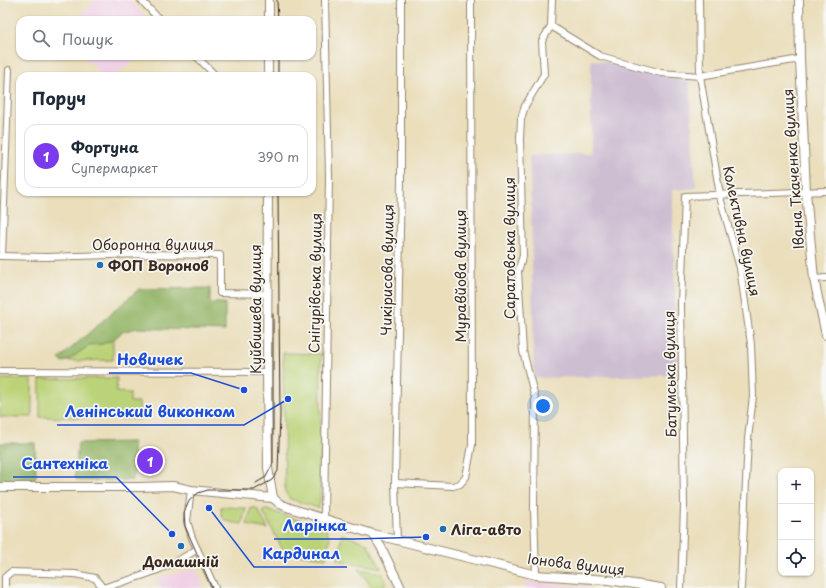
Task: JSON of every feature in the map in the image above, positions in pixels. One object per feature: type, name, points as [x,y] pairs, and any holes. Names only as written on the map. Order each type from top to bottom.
[{"type":"main road","points":[[269,0],[269,16]]},
{"type":"main road","name":"Івана Ткаченка вулиця","points":[[798,0],[806,192],[814,279],[826,335]]},
{"type":"main road","points":[[268,60],[268,72]]},
{"type":"main road","name":"Куйбишева вулиця","points":[[268,196],[268,468],[273,498]]},
{"type":"main road","points":[[0,487],[138,488],[173,486],[191,490],[273,498],[280,504],[290,508],[373,534],[401,588]]},
{"type":"main road","name":"Іонова вулиця","points":[[373,534],[536,575],[608,584],[661,588]]},
{"type":"street","points":[[141,0],[156,16]]},
{"type":"street","name":"Снігурівська вулиця","points":[[324,519],[329,177],[325,0]]},
{"type":"street","name":"Чикірисова вулиця","points":[[397,541],[395,483],[401,181],[401,0]]},
{"type":"street","name":"Муравйова вулиця","points":[[395,483],[453,486],[460,484],[466,477],[470,458],[472,437],[471,0]]},
{"type":"street","points":[[552,0],[552,26],[600,56],[661,73],[700,76],[800,59]]},
{"type":"street","name":"Колективна вулиця","points":[[699,0],[700,76],[720,195],[740,268],[751,344],[754,396],[748,439],[741,588]]},
{"type":"street","name":"Саратовська вулиця","points":[[536,575],[534,509],[535,398],[522,351],[518,271],[523,256],[520,139],[521,119],[525,106],[544,74],[542,41],[552,26]]},
{"type":"street","points":[[200,60],[212,72]]},
{"type":"street","points":[[1,256],[9,70]]},
{"type":"street","points":[[720,195],[826,191]]},
{"type":"street","name":"Батумська вулиця","points":[[681,588],[684,506],[681,305],[684,196],[720,195]]},
{"type":"street","name":"Оборонна вулиця","points":[[1,256],[46,257],[143,254],[220,255],[220,293],[268,294]]},
{"type":"street","points":[[814,279],[826,278]]},
{"type":"street","points":[[0,371],[267,372]]},
{"type":"street","points":[[191,490],[187,521],[192,538],[215,588]]},
{"type":"street","points":[[5,588],[5,577],[11,572],[75,574],[95,578],[103,588],[157,570],[186,557],[197,549]]},
{"type":"shaded area","points":[[95,0],[129,0],[145,16],[80,16]]},
{"type":"shaded area","points":[[87,60],[133,60],[127,67],[118,72],[100,72]]},
{"type":"shaded area","points":[[591,60],[614,63],[689,82],[696,188],[672,190],[677,375],[534,378],[529,156],[591,153]]},
{"type":"shaded area","points":[[196,569],[204,588],[159,588],[157,578]]},
{"type":"shaded area","points":[[525,581],[600,588],[526,588]]},
{"type":"green space","points":[[210,288],[210,303],[225,303],[225,331],[137,328],[122,332],[113,340],[102,344],[90,345],[67,361],[62,362],[59,359],[139,289]]},
{"type":"green space","points":[[113,340],[113,360],[67,361],[90,344],[102,344]]},
{"type":"green space","points":[[283,353],[321,354],[320,502],[318,508],[290,499],[285,492]]},
{"type":"green space","points":[[117,378],[116,392],[130,393],[130,402],[139,402],[140,419],[40,417],[40,379]]},
{"type":"green space","points":[[0,379],[32,379],[32,417],[0,417]]},
{"type":"green space","points":[[133,442],[134,476],[132,480],[77,480],[75,476],[78,443]]},
{"type":"green space","points":[[0,443],[35,443],[36,476],[34,480],[30,482],[0,482]]},
{"type":"green space","points":[[221,507],[246,508],[242,524],[229,522],[226,520],[222,516]]},
{"type":"green space","points":[[251,508],[257,508],[268,529],[247,525]]},
{"type":"green space","points":[[264,509],[325,528],[330,538],[326,558],[284,552],[263,512]]},
{"type":"green space","points":[[342,534],[367,543],[381,568],[338,560]]},
{"type":"green space","points":[[359,569],[382,573],[387,583],[378,588],[372,588]]},
{"type":"tram line","points":[[277,0],[278,16]]},
{"type":"tram line","points":[[278,60],[278,72]]},
{"type":"tram line","points":[[212,588],[185,526],[184,513],[189,501],[198,493],[208,490],[254,490],[272,480],[278,471],[280,416],[278,196]]},
{"type":"tram line","points":[[256,483],[266,477],[273,463],[273,314]]},
{"type":"place","name":"ФОП Воронов","points":[[100,265]]},
{"type":"place","name":"Новичек","points":[[244,390]]},
{"type":"place","name":"Ленінський виконком","points":[[288,399]]},
{"type":"place","name":"Фортуна","points":[[150,461]]},
{"type":"place","name":"Кардинал","points":[[209,508]]},
{"type":"place","name":"Ліга-авто","points":[[443,529]]},
{"type":"place","name":"Сантехніка","points":[[172,534]]},
{"type":"place","name":"Ларінка","points":[[426,537]]},
{"type":"place","name":"Домашній","points":[[181,546]]}]
